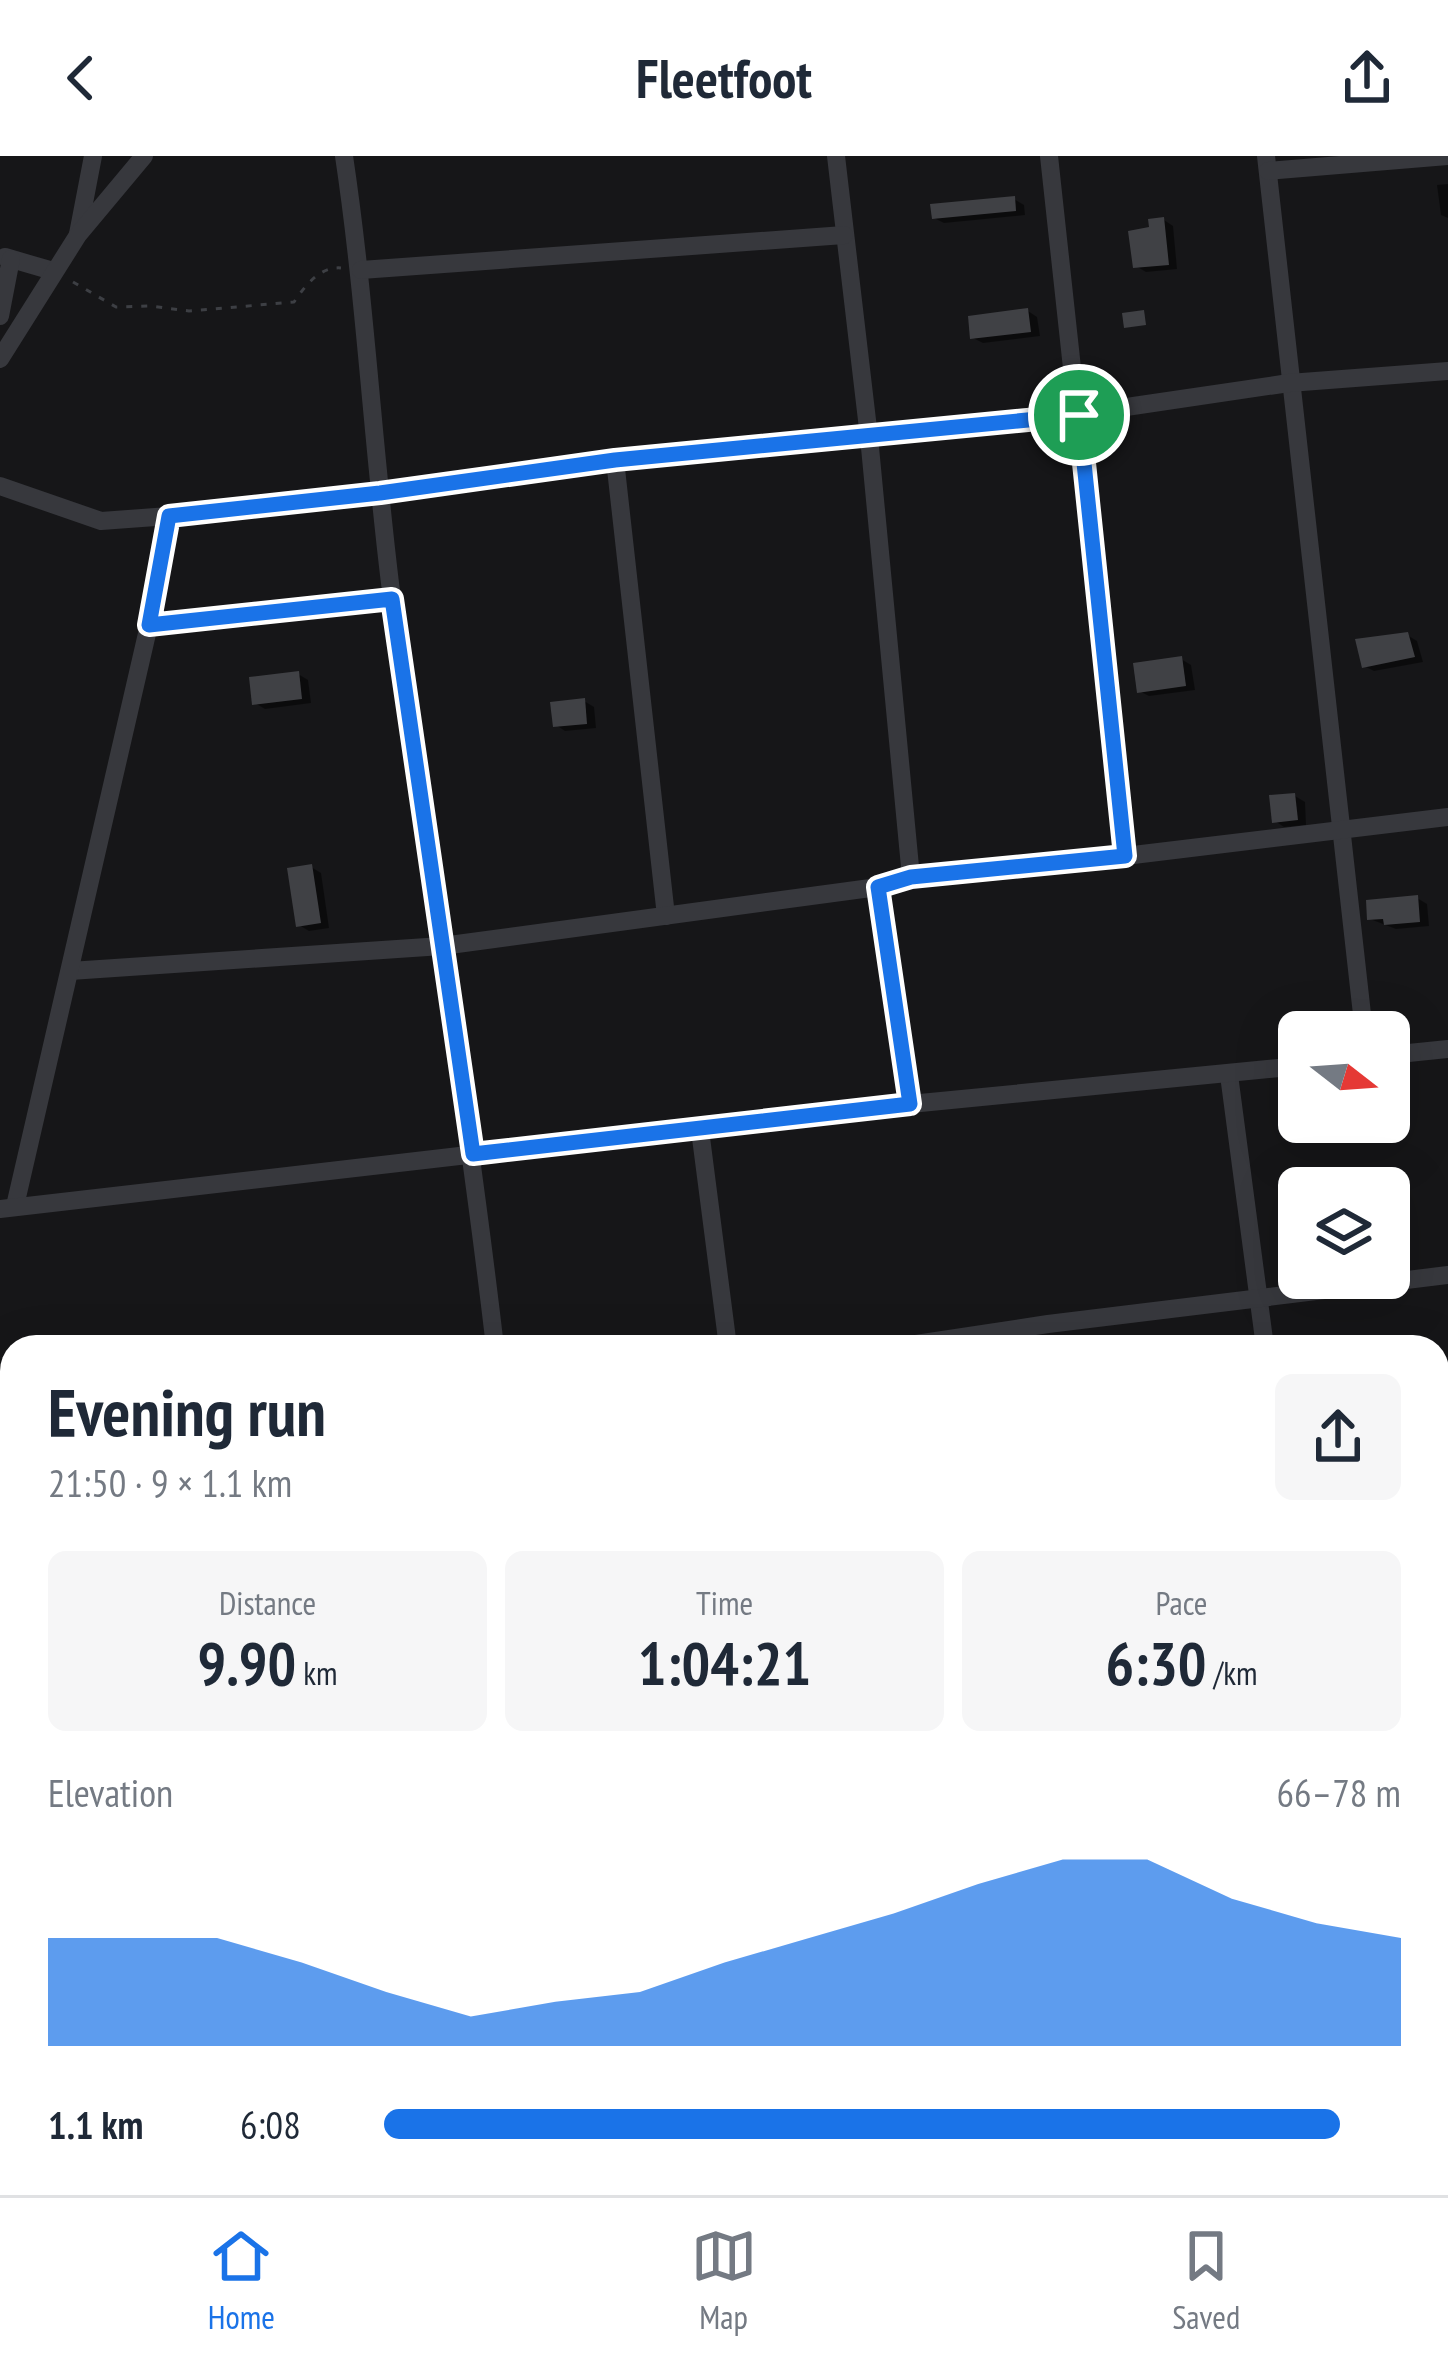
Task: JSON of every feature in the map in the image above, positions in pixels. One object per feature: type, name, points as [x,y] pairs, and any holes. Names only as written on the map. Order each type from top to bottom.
[{"type":"street","points":[[78,235],[93,156]]},
{"type":"street","points":[[0,359],[78,235],[144,156]]},
{"type":"street","points":[[344,156],[361,270],[392,599],[473,1154],[494,1335]]},
{"type":"street","points":[[836,156],[869,436],[911,877]]},
{"type":"street","points":[[1048,156],[1125,856]]},
{"type":"street","points":[[1362,1011],[1267,164],[1448,157]]},
{"type":"street","points":[[361,270],[844,236]]},
{"type":"street","points":[[0,316],[6,257],[53,271]]},
{"type":"street","points":[[0,486],[101,521],[169,516],[615,460],[1079,415],[1288,383],[1448,371]]},
{"type":"street","points":[[615,460],[666,916]]},
{"type":"street","points":[[169,516],[149,625],[70,970],[8,1208],[910,1104],[1278,1069]]},
{"type":"street","points":[[149,625],[392,599]]},
{"type":"street","points":[[70,970],[442,946],[878,887],[911,877],[1448,817]]},
{"type":"street","points":[[878,887],[910,1104]]},
{"type":"street","points":[[1410,1052],[1448,1049]]},
{"type":"street","points":[[1229,1075],[1263,1335]]},
{"type":"street","points":[[700,1130],[726,1335]]},
{"type":"street","points":[[975,1335],[1448,1275]]},
{"type":"street","points":[[1048,1324],[1050,1335]]},
{"type":"path","points":[[53,271],[116,307],[189,311],[294,302],[307,283],[333,267],[361,270]]},
{"type":"building","points":[[1015,196],[1016,211],[932,219],[930,204]]},
{"type":"building","points":[[1164,217],[1169,265],[1133,268],[1128,231],[1149,227],[1148,219]]},
{"type":"building","points":[[1028,308],[1031,332],[970,339],[968,316]]},
{"type":"building","points":[[1144,310],[1146,325],[1124,328],[1122,313]]},
{"type":"building","points":[[1408,632],[1415,657],[1362,668],[1355,639]]},
{"type":"building","points":[[1182,656],[1186,686],[1137,693],[1133,663]]},
{"type":"building","points":[[299,671],[302,699],[252,705],[249,677]]},
{"type":"building","points":[[585,698],[587,724],[553,727],[550,702]]},
{"type":"building","points":[[1295,793],[1298,820],[1272,823],[1269,795]]},
{"type":"building","points":[[312,864],[321,923],[296,927],[287,868]]},
{"type":"building","points":[[1418,895],[1420,922],[1384,925],[1383,919],[1367,920],[1366,900]]},
{"type":"route","points":[[1079,415],[1125,856],[911,877],[878,887],[910,1104],[473,1154],[392,599],[149,625],[169,516],[615,460],[1079,415]]}]
